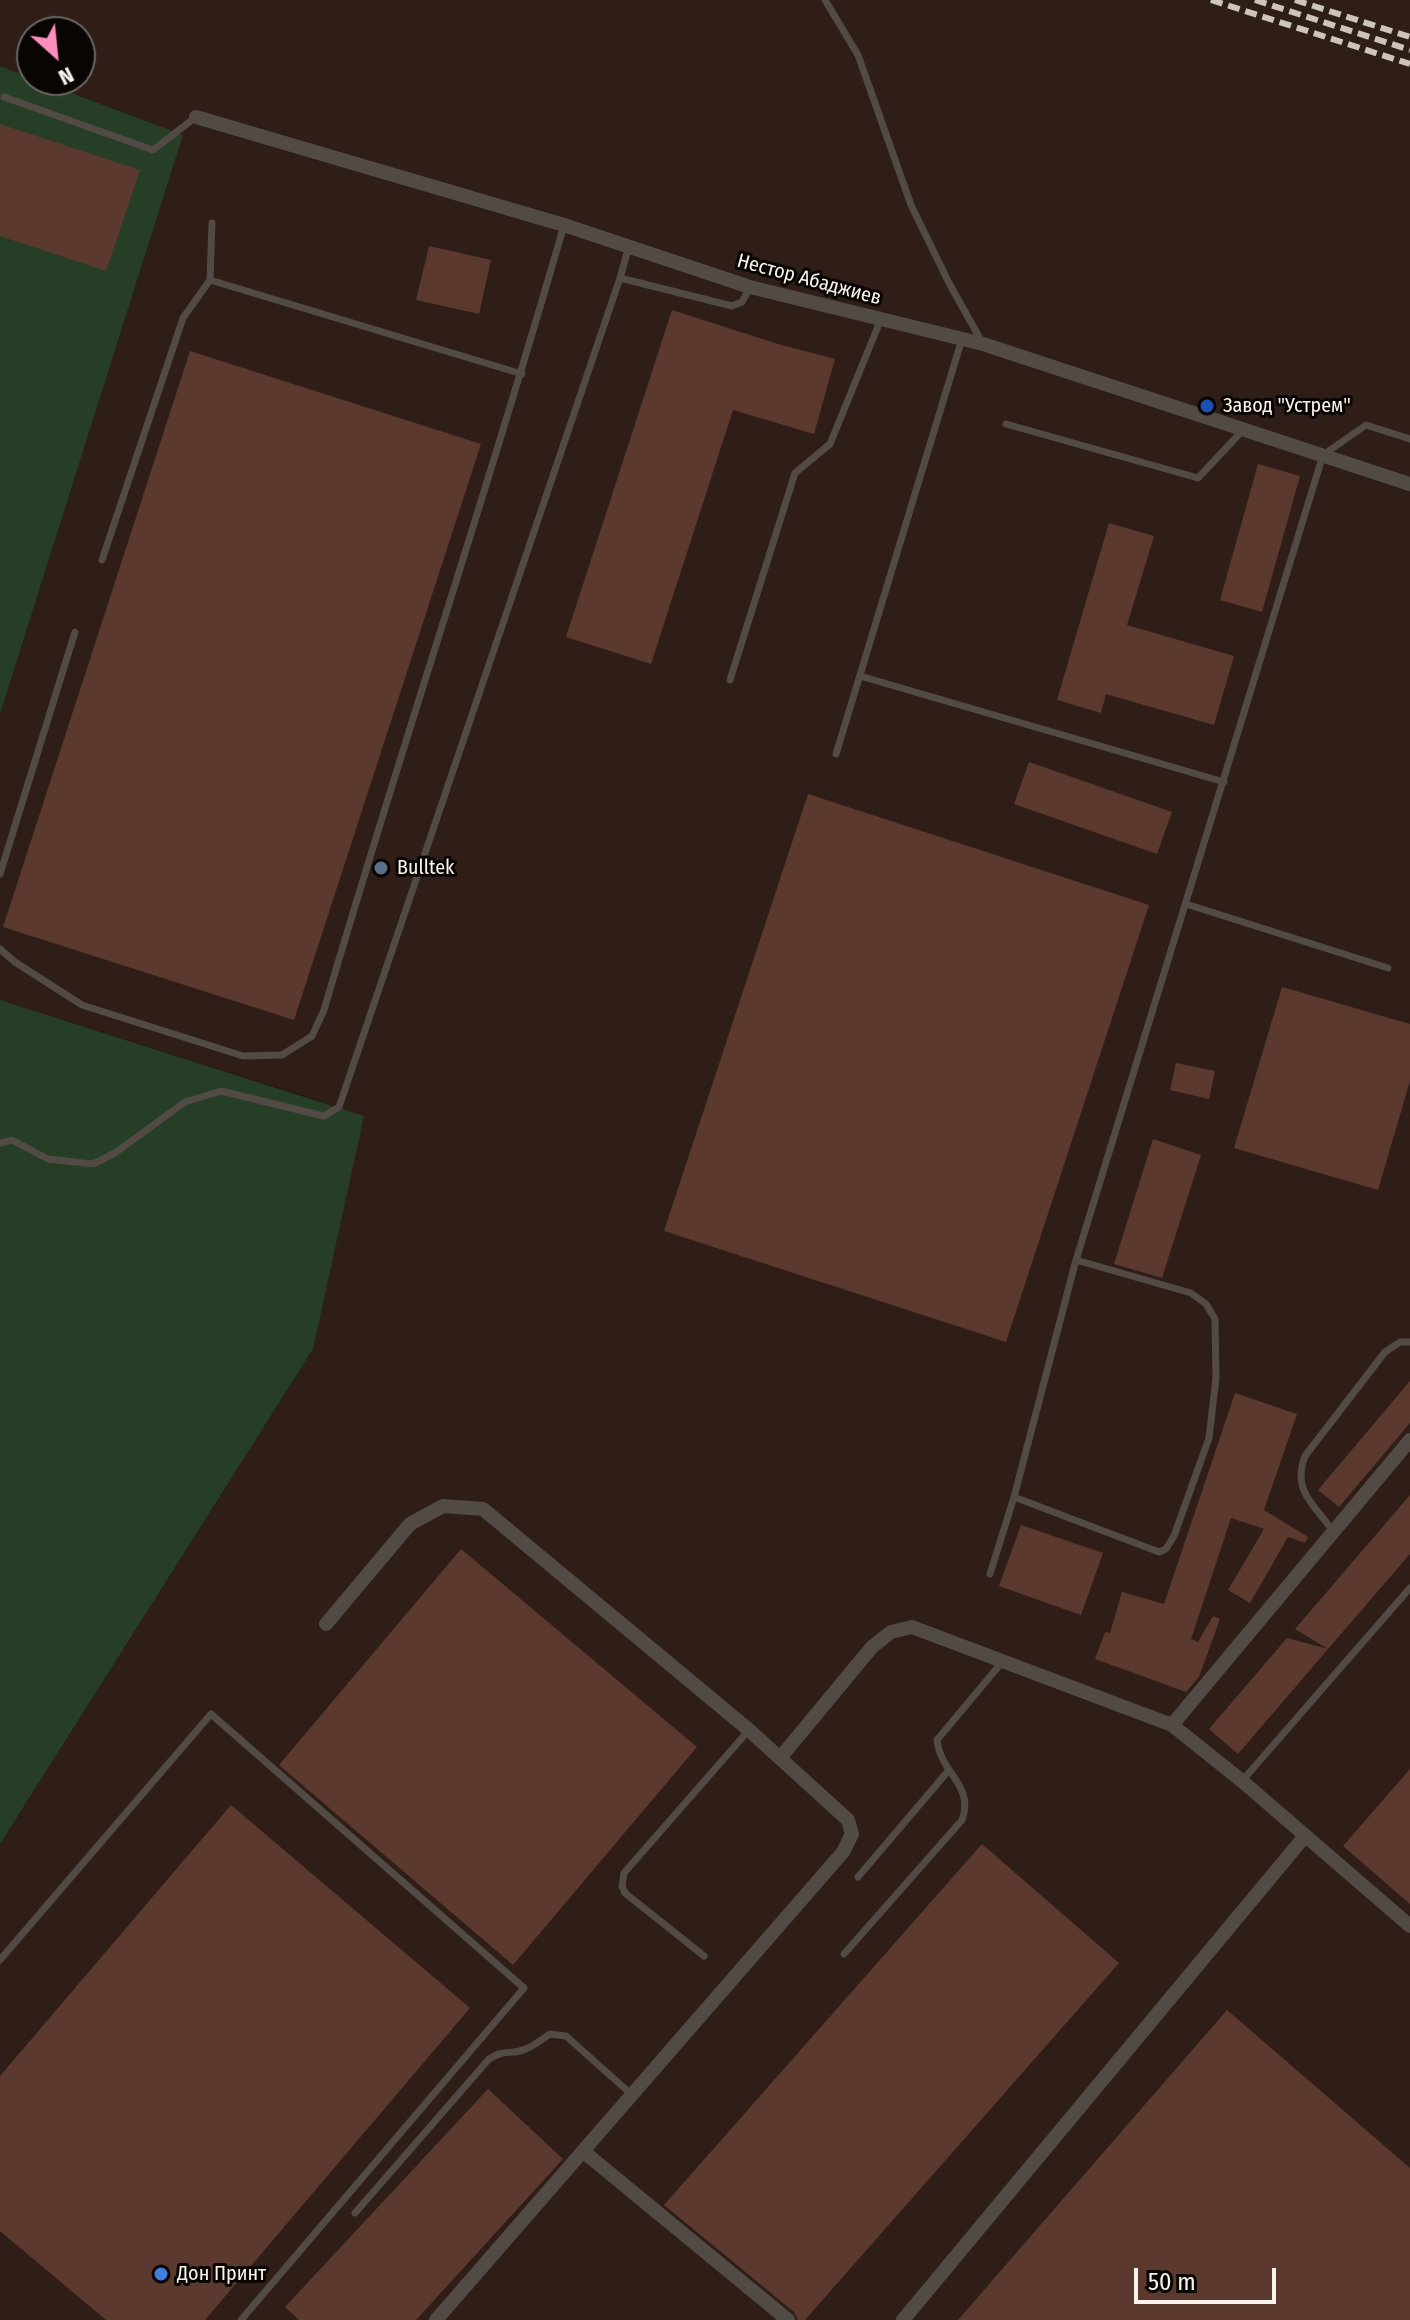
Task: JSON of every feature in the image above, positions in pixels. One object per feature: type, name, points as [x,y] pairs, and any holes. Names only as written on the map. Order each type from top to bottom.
[{"type":"street","name":"Нестор Абаджиев","points":[[196,117],[564,225],[750,287],[983,344],[1410,484]]},
{"type":"street","points":[[1172,1725],[1410,1440]]},
{"type":"street","points":[[326,1624],[410,1524],[443,1506],[483,1509],[749,1730],[848,1820],[852,1834],[843,1852],[436,2320]]},
{"type":"street","points":[[780,1758],[872,1647],[891,1632],[912,1627],[1172,1725],[1410,1926]]},
{"type":"street","points":[[903,2320],[1305,1836]]},
{"type":"street","points":[[584,2152],[788,2320]]},
{"type":"lane","points":[[825,0],[858,55],[911,205],[983,344]]},
{"type":"lane","points":[[4,97],[153,150],[196,117]]},
{"type":"lane","points":[[102,560],[183,318],[210,280],[212,223]]},
{"type":"lane","points":[[0,949],[82,1005],[243,1056],[282,1055],[312,1036],[324,1010],[378,823],[522,374],[564,225]]},
{"type":"lane","points":[[0,1143],[12,1140],[48,1159],[93,1164],[115,1153],[185,1102],[221,1091],[324,1116],[339,1107],[629,246]]},
{"type":"lane","points":[[620,278],[732,306],[742,302],[750,287]]},
{"type":"lane","points":[[210,280],[522,374]]},
{"type":"lane","points":[[730,680],[795,473],[830,444],[881,319]]},
{"type":"lane","points":[[836,754],[962,339]]},
{"type":"lane","points":[[1006,424],[1198,478],[1245,429]]},
{"type":"lane","points":[[990,1574],[1014,1497],[1076,1260],[1323,455],[1366,425],[1410,439]]},
{"type":"lane","points":[[0,874],[75,632]]},
{"type":"lane","points":[[860,676],[1224,782]]},
{"type":"lane","points":[[1186,904],[1388,968]]},
{"type":"lane","points":[[1014,1497],[1159,1552],[1166,1549],[1174,1536],[1209,1438],[1216,1378],[1215,1319],[1206,1304],[1191,1293],[1076,1260]]},
{"type":"lane","points":[[1334,1531],[1300,1487],[1299,1472],[1305,1456],[1385,1352],[1400,1342],[1410,1342]]},
{"type":"lane","points":[[1242,1781],[1410,1588]]},
{"type":"lane","points":[[844,1954],[962,1820],[965,1796],[938,1755],[937,1740],[1003,1661]]},
{"type":"lane","points":[[0,1960],[211,1714],[524,1988],[241,2320]]},
{"type":"lane","points":[[704,1956],[625,1893],[622,1886],[624,1873],[749,1730]]},
{"type":"lane","points":[[858,1877],[949,1770]]},
{"type":"lane","points":[[355,2213],[489,2059],[502,2051],[513,2052],[531,2047],[550,2034],[566,2036],[633,2096]]},
{"type":"shaded area","points":[[0,0],[1410,0],[1410,2320],[0,2320],[0,1844],[313,1349],[339,1107],[0,1000],[0,714],[183,135],[79,96],[96,96],[96,16],[16,16],[16,72],[0,66]]},
{"type":"green space","points":[[0,66],[16,72],[16,96],[80,96],[183,135],[0,714]]},
{"type":"green space","points":[[0,1000],[364,1116],[313,1349],[0,1844]]},
{"type":"building","points":[[0,124],[140,170],[106,271],[0,236]]},
{"type":"building","points":[[429,246],[491,260],[479,314],[416,300]]},
{"type":"building","points":[[672,310],[835,359],[814,434],[733,410],[651,664],[566,637]]},
{"type":"building","points":[[190,351],[481,444],[294,1020],[3,927]]},
{"type":"building","points":[[1258,464],[1300,476],[1262,612],[1220,600]]},
{"type":"building","points":[[1109,523],[1154,536],[1127,625],[1234,656],[1214,725],[1106,694],[1101,713],[1057,700]]},
{"type":"building","points":[[1029,762],[1172,812],[1157,854],[1014,804]]},
{"type":"building","points":[[808,794],[1149,905],[1006,1342],[664,1231]]},
{"type":"building","points":[[1282,987],[1410,1024],[1410,1081],[1378,1190],[1234,1148]]},
{"type":"building","points":[[1176,1063],[1215,1071],[1209,1099],[1170,1090]]},
{"type":"building","points":[[1153,1139],[1201,1155],[1162,1278],[1114,1264]]},
{"type":"building","points":[[1410,1381],[1410,1423],[1339,1507],[1318,1490]]},
{"type":"building","points":[[1235,1393],[1297,1414],[1264,1510],[1308,1537],[1305,1543],[1288,1537],[1250,1603],[1228,1590],[1264,1529],[1231,1518],[1191,1639],[1198,1642],[1213,1616],[1220,1619],[1199,1677],[1186,1692],[1095,1659],[1105,1632],[1110,1633],[1122,1592],[1164,1604]]},
{"type":"building","points":[[1410,1495],[1410,1554],[1328,1649],[1295,1629]]},
{"type":"building","points":[[1021,1525],[1103,1553],[1081,1615],[999,1586]]},
{"type":"building","points":[[461,1549],[697,1747],[513,1965],[279,1765]]},
{"type":"building","points":[[1287,1638],[1328,1649],[1238,1754],[1209,1729]]},
{"type":"building","points":[[1410,1769],[1410,1904],[1343,1846]]},
{"type":"building","points":[[231,1805],[470,2008],[205,2320],[106,2320],[0,2231],[0,2076]]},
{"type":"building","points":[[982,1844],[1119,1963],[805,2320],[798,2320],[794,2312],[664,2205]]},
{"type":"building","points":[[1227,2010],[1410,2168],[1410,2320],[958,2320]]},
{"type":"building","points":[[488,2089],[563,2159],[416,2320],[299,2320],[285,2307]]},
{"type":"railway","points":[[1211,0],[1410,64]]},
{"type":"railway","points":[[1255,0],[1410,50]]},
{"type":"railway","points":[[1295,0],[1410,37]]},
{"type":"place","name":"Завод \"Устрем\"","points":[[1207,406]]},
{"type":"place","name":"Bulltek","points":[[381,868]]},
{"type":"place","name":"Дон Принт","points":[[161,2274]]}]
